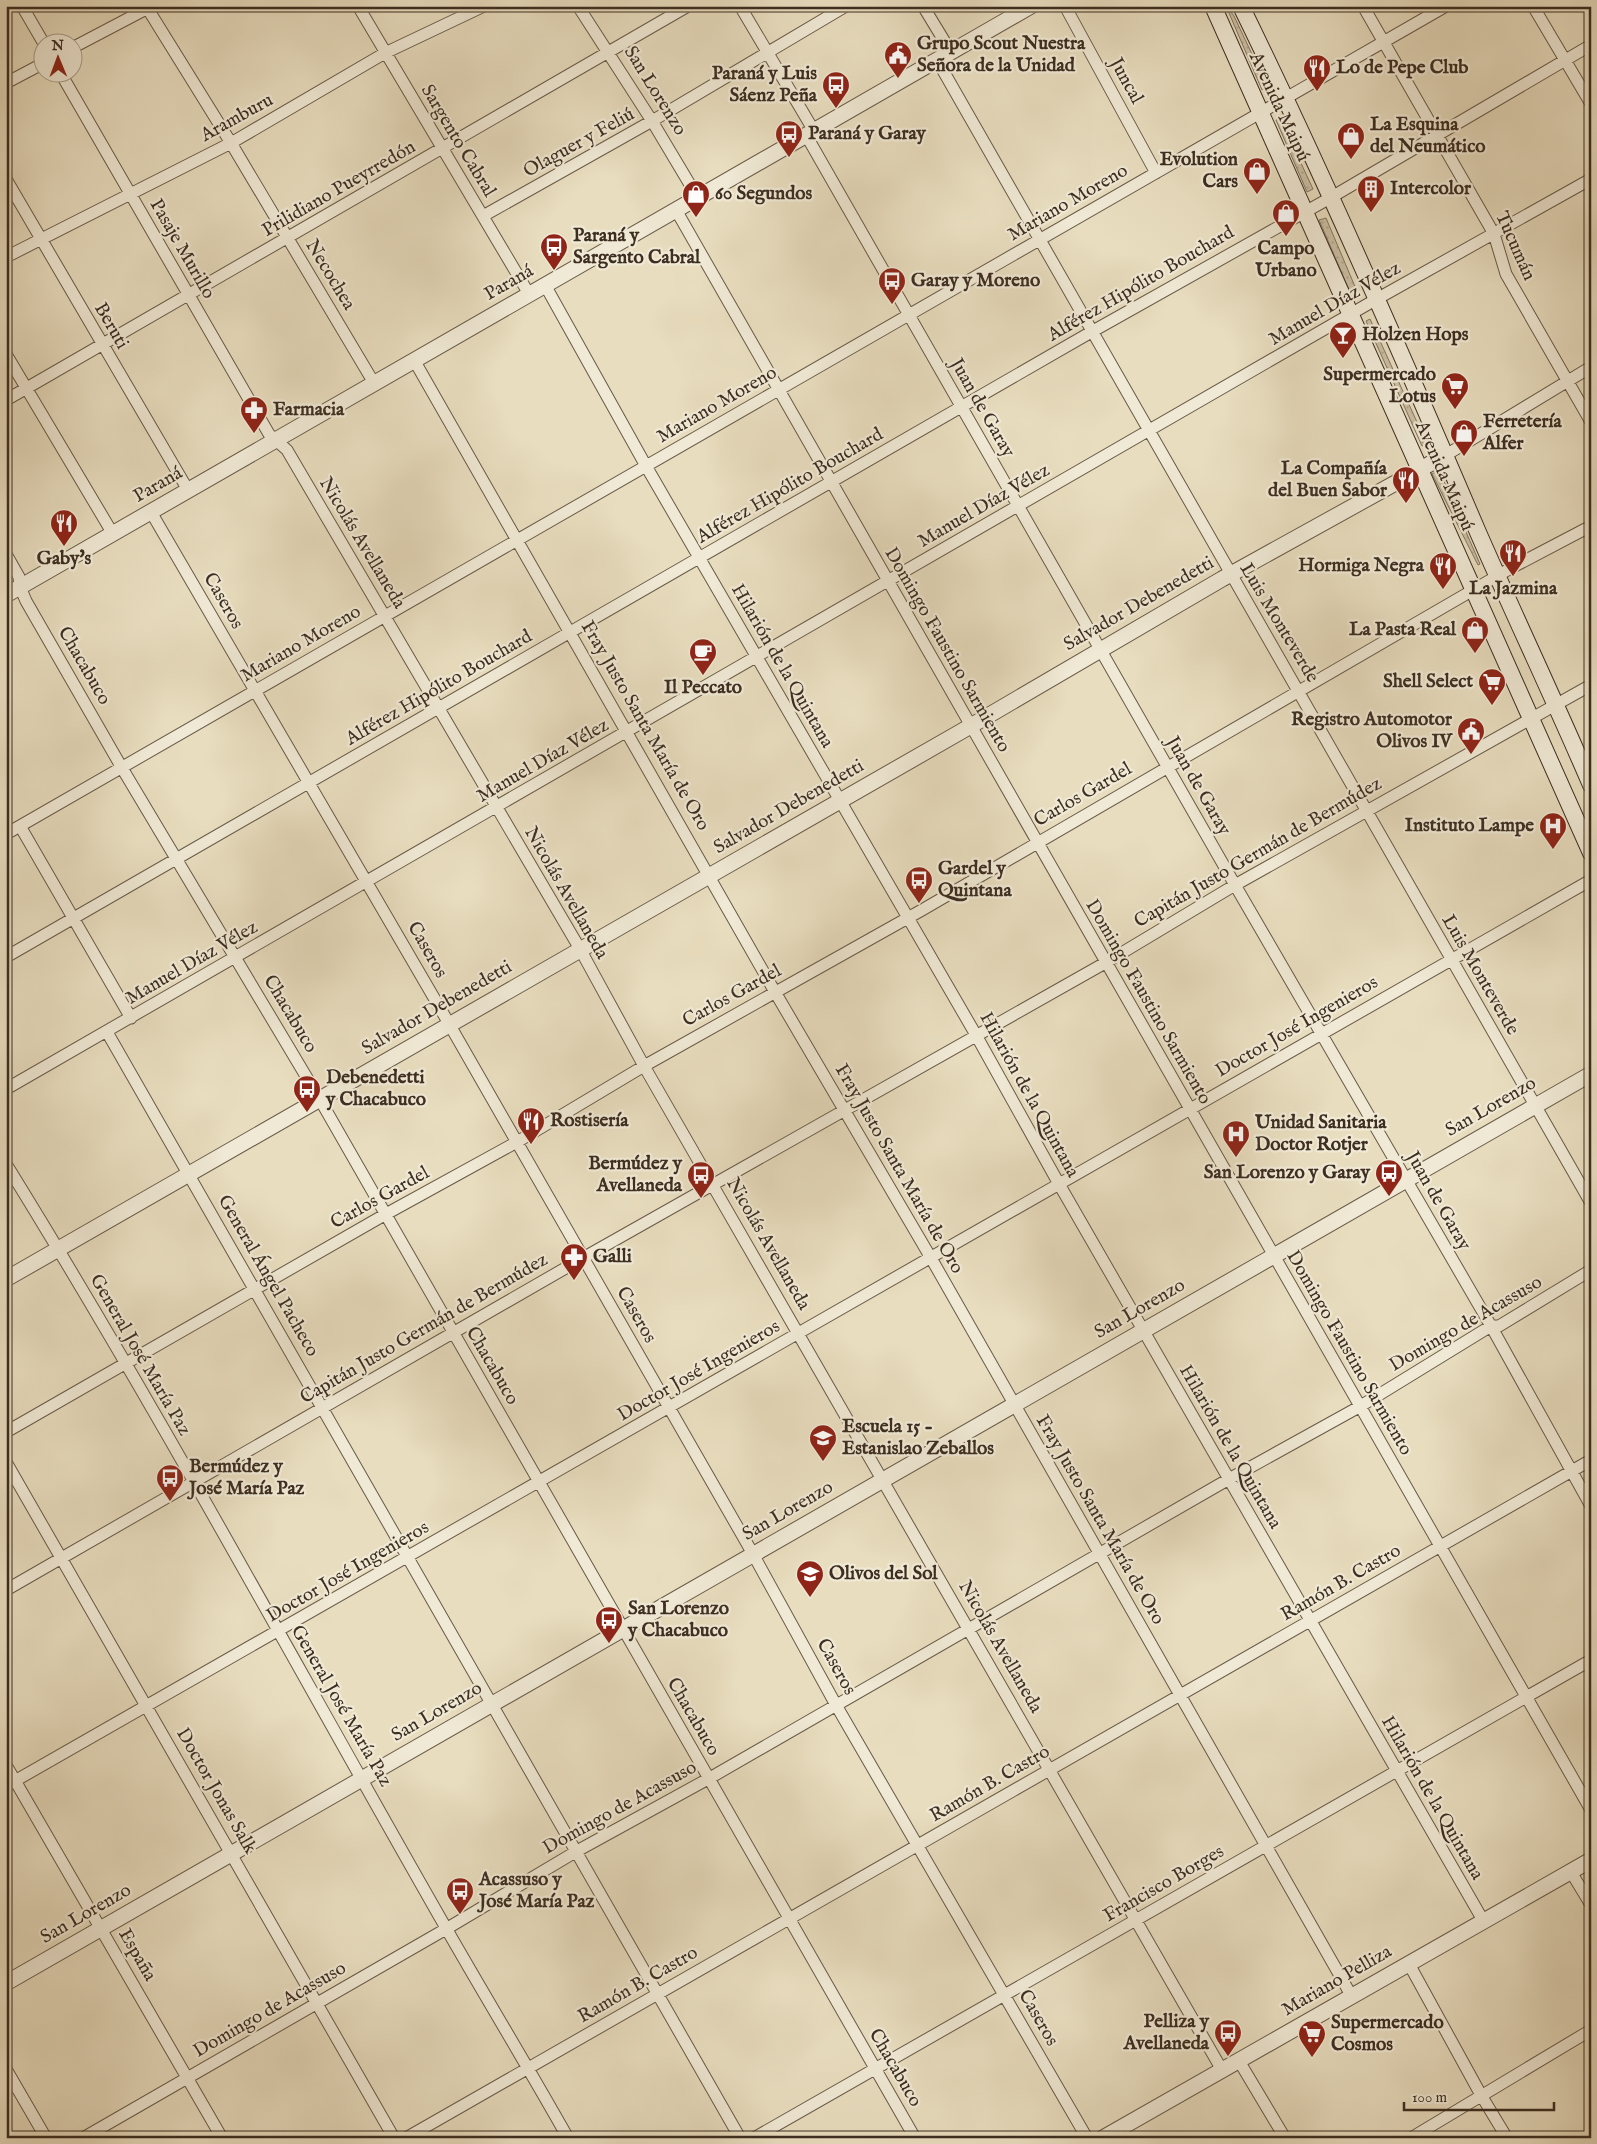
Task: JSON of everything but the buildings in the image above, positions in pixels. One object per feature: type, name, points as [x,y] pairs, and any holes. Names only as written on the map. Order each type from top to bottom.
[{"type":"main road","name":"Avenida Maipú","points":[[1212,6],[1259,113],[1305,210],[1350,315],[1591,853]]},
{"type":"main road","name":"Avenida Maipú","points":[[1241,6],[1286,98],[1591,784]]},
{"type":"street","points":[[22,6],[37,32]]},
{"type":"street","name":"Sargento Cabral","points":[[358,6],[529,294]]},
{"type":"street","name":"Aramburu","points":[[6,257],[231,143],[385,53],[484,6]]},
{"type":"street","name":"San Lorenzo","points":[[578,6],[652,121],[698,198]]},
{"type":"street","name":"Prilidiano Pueyrredón","points":[[6,400],[688,6]]},
{"type":"street","name":"Juan de Garay","points":[[740,6],[768,53],[908,315],[1405,1180],[1491,1326],[1591,1506]]},
{"type":"street","name":"Olaguer y Feliú","points":[[483,216],[652,121],[846,6]]},
{"type":"street","points":[[923,6],[951,52]]},
{"type":"street","name":"Paraná","points":[[6,595],[1031,6]]},
{"type":"street","name":"Juncal","points":[[1065,6],[1156,173]]},
{"type":"street","name":"Tucumán","points":[[1363,6],[1494,234],[1506,274],[1566,382],[1591,422]]},
{"type":"street","name":"Mariano Moreno","points":[[6,834],[1446,6]]},
{"type":"street","points":[[1533,6],[1563,60],[1591,104]]},
{"type":"street","points":[[82,43],[149,7]]},
{"type":"street","name":"Necochea","points":[[149,7],[374,383]]},
{"type":"street","name":"Alférez Hipólito Bouchard","points":[[6,957],[1093,331],[1305,210],[1330,198],[1591,45]]},
{"type":"street","name":"Luis Monteverde","points":[[937,60],[1591,1203]]},
{"type":"street","points":[[6,83],[32,69]]},
{"type":"street","name":"Pasaje Murillo","points":[[66,82],[269,434],[276,440]]},
{"type":"street","name":"Beruti","points":[[6,179],[188,490]]},
{"type":"street","name":"Manuel Díaz Vélez","points":[[6,1089],[1375,300],[1591,179]]},
{"type":"street","name":"Domingo Faustino Sarmiento","points":[[676,210],[1591,1810]]},
{"type":"street","name":"Hilarión de la Quintana","points":[[545,285],[756,658],[976,1035],[1059,1184],[1484,1922]]},
{"type":"street","points":[[6,354],[113,534]]},
{"type":"street","name":"Fray Justo Santa María de Oro","points":[[414,360],[710,875],[775,992],[845,1108],[931,1258],[1351,1996]]},
{"type":"street","name":"Salvador Debenedetti","points":[[6,1279],[970,726],[1230,574],[1446,455],[1591,367]]},
{"type":"street","name":"Nicolás Avellaneda","points":[[276,440],[287,450],[580,949],[644,1066],[714,1184],[1222,2070]]},
{"type":"street","name":"Caseros","points":[[151,512],[517,1142],[753,1554],[836,1705],[919,1845],[1086,2138]]},
{"type":"street","name":"Carlos Gardel","points":[[6,1432],[386,1214],[517,1142],[644,1066],[906,918],[1498,576],[1591,526]]},
{"type":"street","name":"Chacabuco","points":[[6,554],[19,577],[20,587],[122,768],[320,1098],[538,1483],[915,2138]]},
{"type":"street","name":"Capitán Justo Germán de Bermúdez","points":[[6,1590],[845,1108],[1105,963],[1235,885],[1366,810],[1530,717],[1557,705],[1591,685]]},
{"type":"street","points":[[20,826],[131,1018]]},
{"type":"street","name":"Doctor José Ingenieros","points":[[11,1783],[409,1558],[1059,1184],[1190,1111],[1450,959],[1591,880]]},
{"type":"street","name":"General Ángel Pacheco","points":[[107,1032],[740,2138]]},
{"type":"street","name":"San Lorenzo","points":[[6,1983],[1591,1074]]},
{"type":"street","name":"General José María Paz","points":[[6,1164],[59,1249],[362,1778],[446,1929],[568,2138]]},
{"type":"street","name":"Domingo de Acassuso","points":[[83,2138],[446,1929],[577,1851],[708,1779],[970,1630],[1229,1479],[1359,1407],[1491,1326],[1499,1326],[1591,1270]]},
{"type":"street","name":"Ramón B. Castro","points":[[406,2138],[1591,1460]]},
{"type":"street","name":"Doctor Jonas Salk","points":[[6,1462],[394,2138]]},
{"type":"street","name":"Francisco Borges","points":[[754,2138],[1591,1660]]},
{"type":"street","name":"España","points":[[6,1765],[11,1783],[101,1928],[222,2138]]},
{"type":"street","name":"Mariano Pelliza","points":[[1103,2138],[1591,1860]]},
{"type":"street","points":[[1571,1872],[1591,1905]]},
{"type":"street","points":[[1409,1964],[1481,2095],[1507,2138]]},
{"type":"street","points":[[1411,2138],[1591,2030]]},
{"type":"street","points":[[1239,2061],[1285,2138]]},
{"type":"street","points":[[6,2069],[46,2138]]},
{"type":"shaded area","points":[[1226,6],[1234,16],[1267,86],[1262,90]]},
{"type":"shaded area","points":[[1280,118],[1313,189],[1307,192],[1276,120]]},
{"type":"shaded area","points":[[1326,218],[1356,289],[1350,292],[1319,220]]},
{"type":"shaded area","points":[[1370,319],[1427,444],[1422,446],[1366,321]]},
{"type":"shaded area","points":[[1439,470],[1480,564],[1478,565],[1432,474]]},
{"type":"place","name":"Grupo Scout Nuestra Señora de la Unidad","points":[[898,79]]},
{"type":"place","name":"Lo de Pepe Club","points":[[1317,92]]},
{"type":"place","name":"Paraná y Luis Sáenz Peña","points":[[836,109]]},
{"type":"place","name":"Paraná y Garay","points":[[789,158]]},
{"type":"place","name":"La Esquina del Neumático","points":[[1351,160]]},
{"type":"place","name":"Evolution Cars","points":[[1257,195]]},
{"type":"place","name":"Intercolor","points":[[1371,213]]},
{"type":"place","name":"60 Segundos","points":[[696,218]]},
{"type":"place","name":"Campo Urbano","points":[[1286,237]]},
{"type":"place","name":"Paraná y Sargento Cabral","points":[[554,271]]},
{"type":"place","name":"Garay y Moreno","points":[[892,305]]},
{"type":"place","name":"Holzen Hops","points":[[1343,359]]},
{"type":"place","name":"Supermercado Lotus","points":[[1455,410]]},
{"type":"place","name":"Farmacia","points":[[254,434]]},
{"type":"place","name":"Ferretería Alfer","points":[[1464,457]]},
{"type":"place","name":"La Compañía del Buen Sabor","points":[[1406,504]]},
{"type":"place","name":"Gaby's","points":[[64,547]]},
{"type":"place","name":"La Jazmina","points":[[1513,577]]},
{"type":"place","name":"Hormiga Negra","points":[[1443,590]]},
{"type":"place","name":"La Pasta Real","points":[[1475,654]]},
{"type":"place","name":"Il Peccato","points":[[703,676]]},
{"type":"place","name":"Shell Select","points":[[1492,706]]},
{"type":"place","name":"Registro Automotor Olivos IV","points":[[1471,755]]},
{"type":"place","name":"Instituto Lampe","points":[[1553,850]]},
{"type":"place","name":"Gardel y Quintana","points":[[919,904]]},
{"type":"place","name":"Debenedetti y Chacabuco","points":[[307,1113]]},
{"type":"place","name":"Rostisería","points":[[531,1145]]},
{"type":"place","name":"Unidad Sanitaria Doctor Rotjer","points":[[1236,1158]]},
{"type":"place","name":"San Lorenzo y Garay","points":[[1389,1197]]},
{"type":"place","name":"Bermúdez y Avellaneda","points":[[701,1199]]},
{"type":"place","name":"Galli","points":[[574,1281]]},
{"type":"place","name":"Escuela 15 - Estanislao Zeballos","points":[[823,1462]]},
{"type":"place","name":"Bermúdez y José María Paz","points":[[170,1502]]},
{"type":"place","name":"Olivos del Sol","points":[[810,1598]]},
{"type":"place","name":"San Lorenzo y Chacabuco","points":[[609,1644]]},
{"type":"place","name":"Acassuso y José María Paz","points":[[460,1915]]},
{"type":"place","name":"Pelliza y Avellaneda","points":[[1228,2057]]},
{"type":"place","name":"Supermercado Cosmos","points":[[1312,2058]]}]
